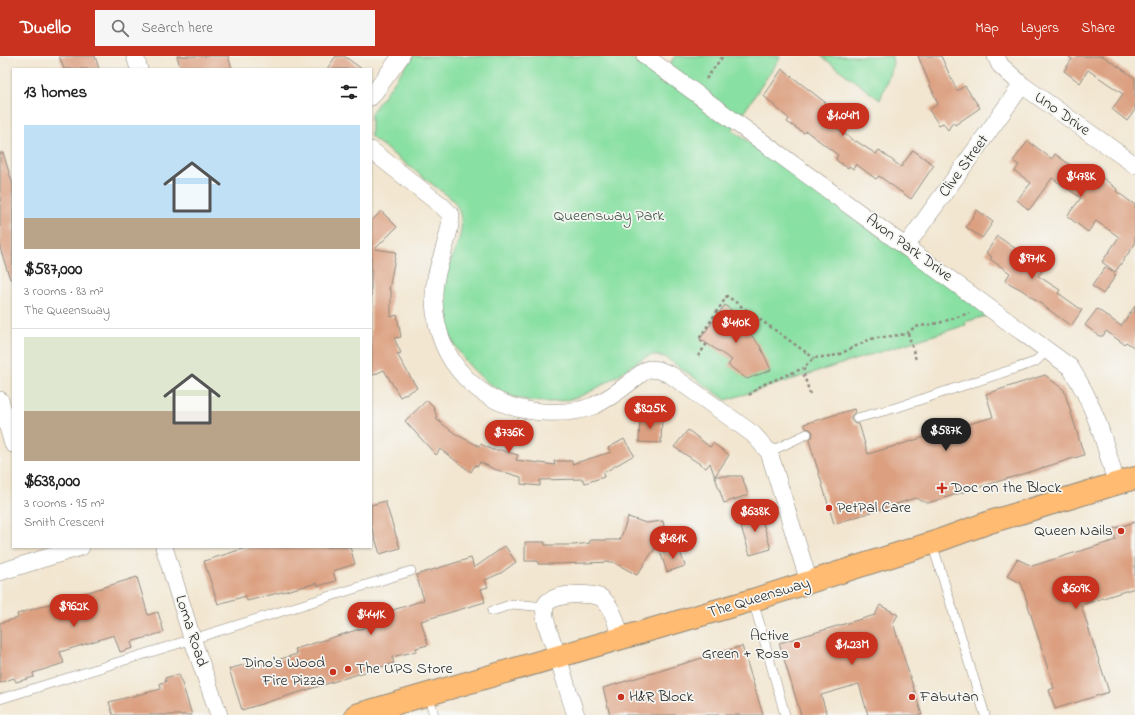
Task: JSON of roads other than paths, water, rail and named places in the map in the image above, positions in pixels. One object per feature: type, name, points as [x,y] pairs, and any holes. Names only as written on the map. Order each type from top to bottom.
[{"type":"main road","name":"The Queensway","points":[[356,715],[621,640],[753,600],[932,543],[990,522],[1126,481]]},
{"type":"street","points":[[135,56],[139,68]]},
{"type":"street","points":[[372,96],[401,56]]},
{"type":"street","name":"Avon Park Drive","points":[[645,56],[1070,367],[1087,395],[1126,481]]},
{"type":"street","name":"Uno Drive","points":[[996,56],[1000,65],[1022,85],[1135,165]]},
{"type":"street","name":"Clive Street","points":[[906,246],[1022,85]]},
{"type":"street","points":[[372,151],[442,206],[451,215],[450,229],[434,286],[436,319],[445,350],[465,379],[497,401],[514,408],[548,413],[574,411],[593,406],[610,397],[645,370],[652,368],[671,375],[753,434],[769,452],[809,582]]},
{"type":"street","points":[[0,400],[12,441]]},
{"type":"street","points":[[0,572],[46,552],[74,548]]},
{"type":"street","name":"Loma Road","points":[[164,548],[192,638],[219,715]]},
{"type":"street","points":[[576,715],[548,627],[545,607],[548,601],[558,597],[594,595],[601,598],[611,608],[621,640]]},
{"type":"lane","points":[[857,418],[895,408],[1035,362],[1047,350]]},
{"type":"lane","points":[[769,452],[807,434]]},
{"type":"lane","points":[[932,543],[985,715]]},
{"type":"lane","points":[[0,699],[411,571]]},
{"type":"lane","points":[[753,600],[785,715]]},
{"type":"lane","points":[[492,611],[513,604],[545,607]]},
{"type":"lane","points":[[428,694],[434,715]]},
{"type":"place","name":"Doc on the Block","points":[[942,488]]},
{"type":"place","name":"PetPal Care","points":[[829,508]]},
{"type":"place","name":"Queen Nails","points":[[1121,531]]},
{"type":"place","name":"Active Green + Ross","points":[[797,645]]},
{"type":"place","name":"The UPS Store","points":[[348,669]]},
{"type":"place","name":"Dino's Wood Fire Pizza","points":[[333,672]]},
{"type":"place","name":"H&R Block","points":[[621,697]]},
{"type":"place","name":"Fabutan","points":[[912,697]]},
{"type":"park label","name":"Queensway Park","points":[[609,216]]}]
